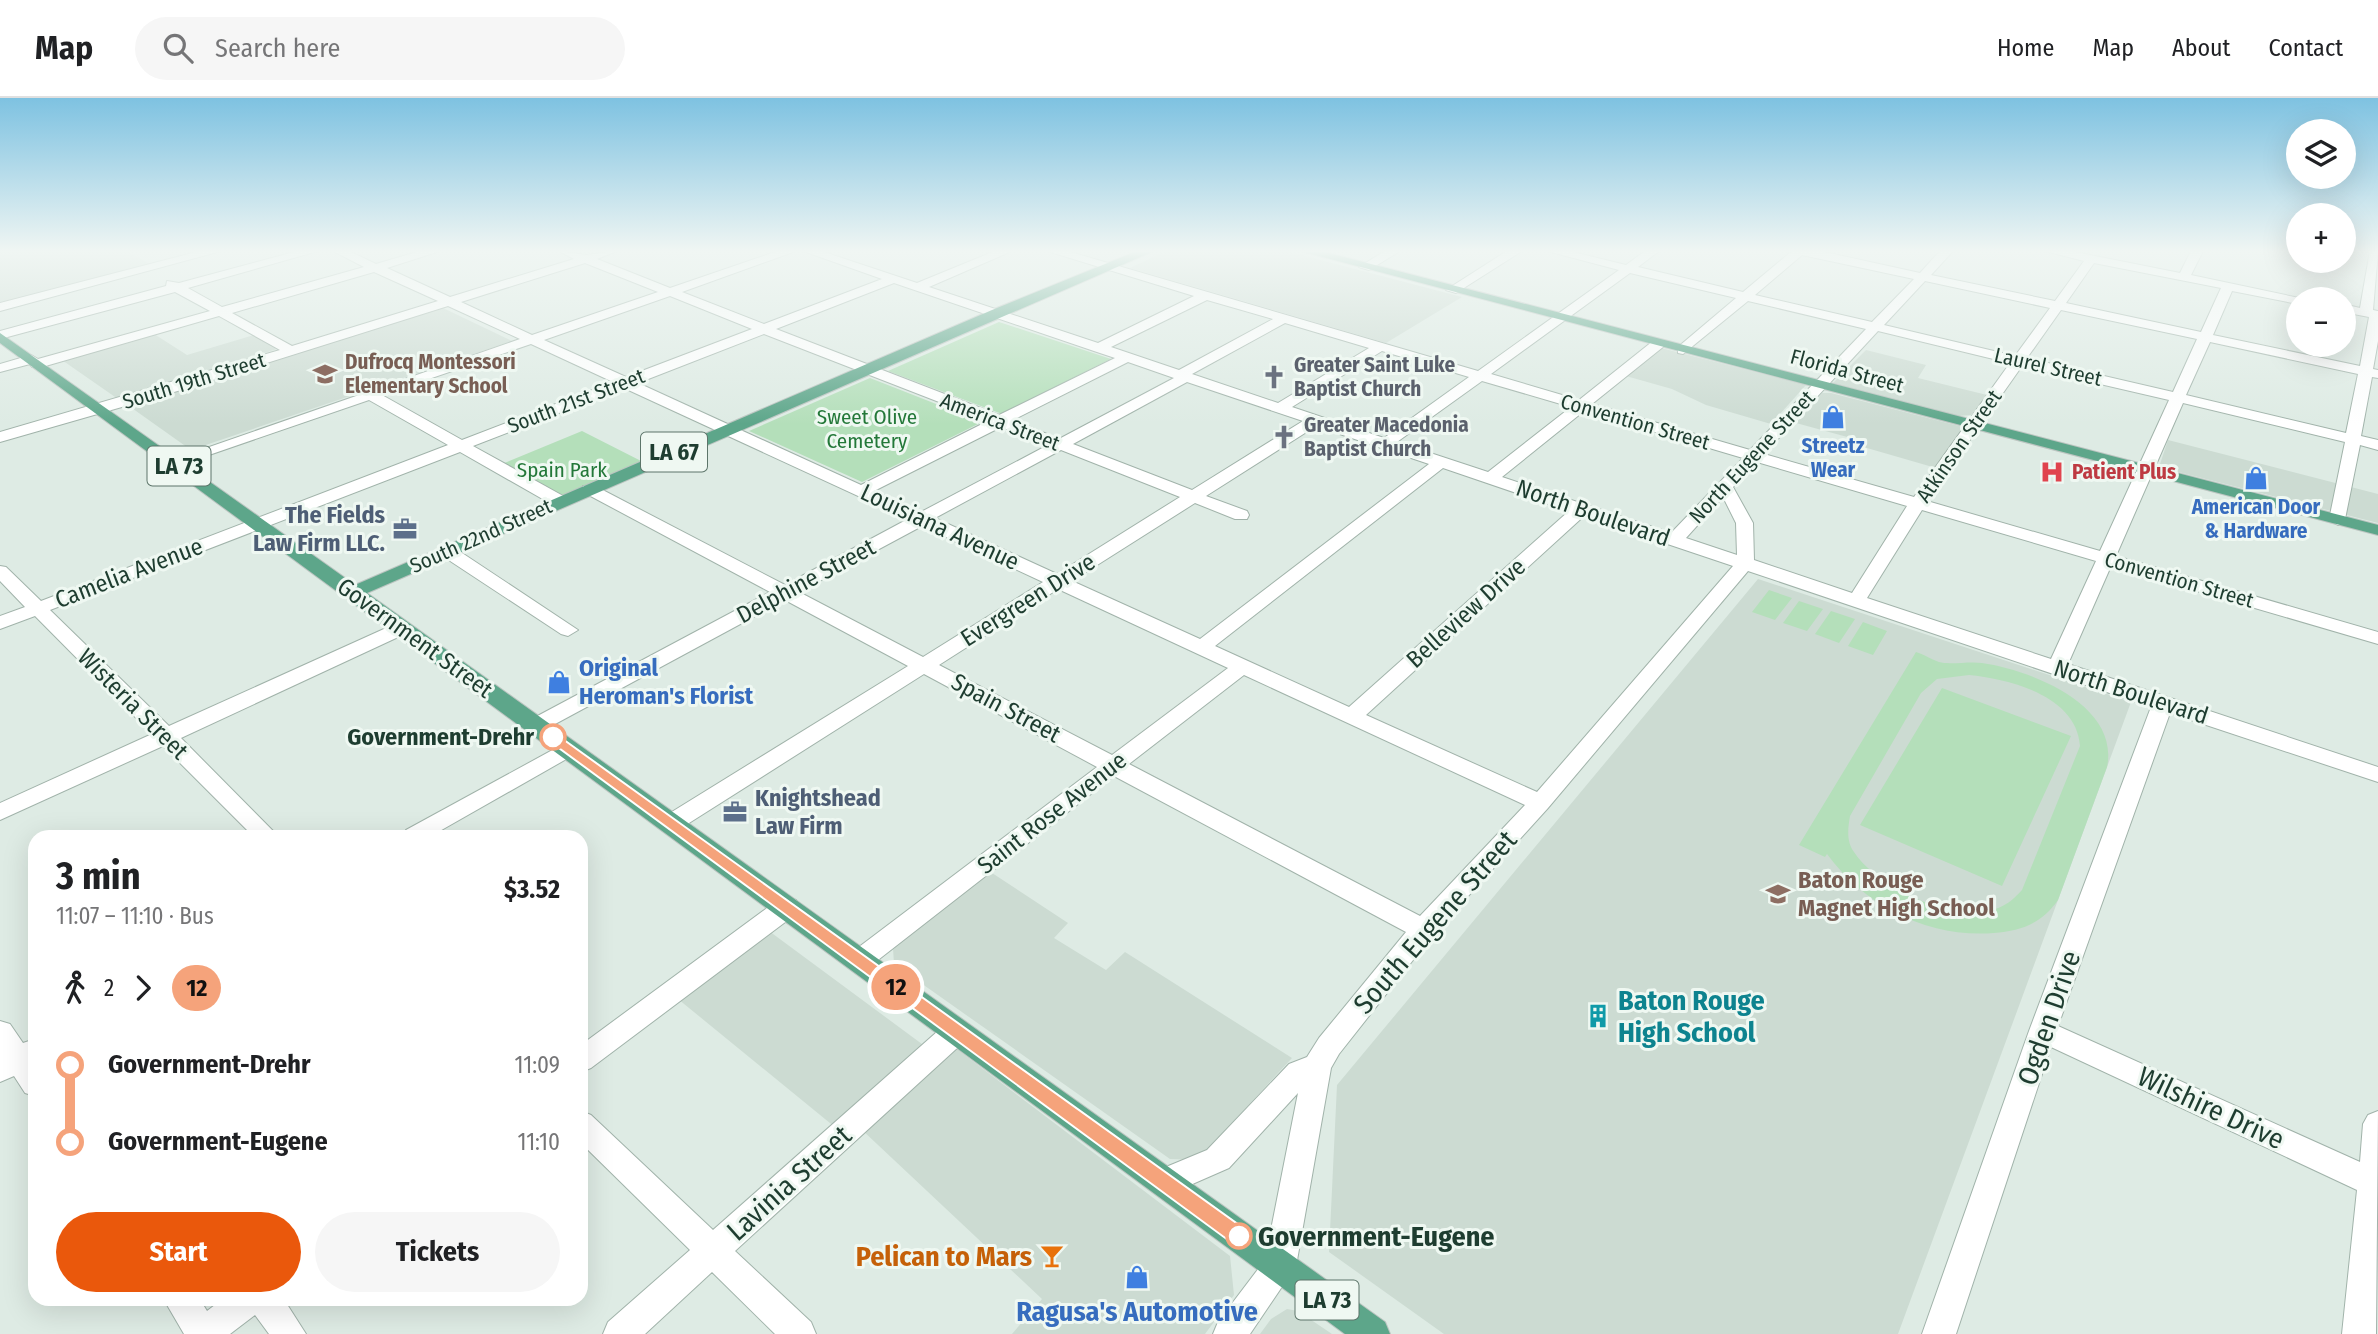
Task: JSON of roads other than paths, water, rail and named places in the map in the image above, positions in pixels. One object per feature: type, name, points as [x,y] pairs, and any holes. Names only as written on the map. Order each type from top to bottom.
[{"type":"main road","name":"LA 67","points":[[996,313],[1007,309]]},
{"type":"main road","name":"Florida Street","points":[[1523,309],[2378,530]]},
{"type":"main road","name":"South 22nd Street","points":[[352,593],[996,313]]},
{"type":"main road","name":"Government Street","points":[[1,338],[1373,1334]]},
{"type":"street","points":[[1,338],[105,309]]},
{"type":"street","points":[[216,309],[292,351]]},
{"type":"street","points":[[0,368],[234,309]]},
{"type":"street","name":"South 19th Street","points":[[98,410],[428,309]]},
{"type":"street","name":"Louisiana Avenue","points":[[464,309],[1541,803]]},
{"type":"street","points":[[174,463],[623,309]]},
{"type":"street","name":"America Street","points":[[713,309],[1241,515]]},
{"type":"street","name":"South 21st Street","points":[[258,524],[820,309]]},
{"type":"street","name":"North Boulevard","points":[[983,309],[2378,775]]},
{"type":"street","points":[[1100,348],[1179,309]]},
{"type":"street","name":"Convention Street","points":[[1248,309],[2378,639]]},
{"type":"street","points":[[1385,443],[1482,377],[1572,309]]},
{"type":"street","points":[[1683,350],[1732,309]]},
{"type":"street","name":"Laurel Street","points":[[1797,309],[2378,445]]},
{"type":"street","name":"North Eugene Street","points":[[1673,541],[1893,309]]},
{"type":"street","name":"Atkinson Street","points":[[1856,602],[1917,504],[2057,309]]},
{"type":"street","points":[[2072,309],[2372,372]]},
{"type":"street","points":[[2057,667],[2217,309]]},
{"type":"street","points":[[2338,520],[2353,440],[2372,372],[2373,314]]},
{"type":"street","name":"Delphine Street","points":[[537,725],[1060,445],[1283,319]]},
{"type":"street","points":[[1491,478],[1658,344]]},
{"type":"street","points":[[1280,408],[1380,347]]},
{"type":"street","points":[[861,491],[1127,357]]},
{"type":"street","points":[[371,395],[559,501]]},
{"type":"street","points":[[0,437],[79,413],[98,410]]},
{"type":"street","points":[[0,445],[86,418],[98,410]]},
{"type":"street","name":"Evergreen Drive","points":[[670,824],[1315,420]]},
{"type":"street","points":[[1203,646],[1441,462]]},
{"type":"street","points":[[1725,487],[1745,518],[1748,544],[1744,564]]},
{"type":"street","name":"Spain Street","points":[[589,489],[1423,929]]},
{"type":"street","name":"Belleview Drive","points":[[1351,717],[1581,509]]},
{"type":"street","name":"Camelia Avenue","points":[[0,623],[258,524]]},
{"type":"street","points":[[447,551],[568,631]]},
{"type":"street","name":"South Eugene Street","points":[[1230,1334],[1280,1266],[1317,1066],[1329,1046],[1423,929],[1541,803],[1744,564]]},
{"type":"street","name":"Wisteria Street","points":[[0,570],[261,830]]},
{"type":"street","points":[[0,812],[402,628]]},
{"type":"street","name":"Saint Rose Avenue","points":[[860,960],[1243,666]]},
{"type":"street","name":"Ogden Drive","points":[[1939,1334],[2043,1031],[2163,703]]},
{"type":"street","points":[[425,830],[569,748]]},
{"type":"street","points":[[588,1055],[787,907]]},
{"type":"street","name":"Lavinia Street","points":[[620,1334],[957,1031]]},
{"type":"street","name":"Wilshire Drive","points":[[2043,1031],[2375,1183]]},
{"type":"street","points":[[0,1032],[18,1060]]},
{"type":"street","points":[[1165,1182],[1218,1159],[1299,1072],[1317,1066]]},
{"type":"street","points":[[2359,1334],[2375,1183],[2378,1124]]},
{"type":"street","points":[[588,1131],[799,1334]]},
{"type":"street","points":[[184,1306],[202,1334],[241,1306]]},
{"type":"street","points":[[268,1306],[289,1334]]},
{"type":"place","name":"Dufrocq Montessori Elementary School","points":[[325,374]]},
{"type":"place","name":"Greater Saint Luke Baptist Church","points":[[1274,377]]},
{"type":"place","name":"Streetz Wear","points":[[1833,417]]},
{"type":"place","name":"Greater Macedonia Baptist Church","points":[[1284,437]]},
{"type":"place","name":"Patient Plus","points":[[2052,472]]},
{"type":"place","name":"American Door & Hardware","points":[[2256,478]]},
{"type":"place","name":"The Fields Law Firm LLC.","points":[[405,529]]},
{"type":"place","name":"Original Heroman's Florist","points":[[559,682]]},
{"type":"place","name":"Government-Drehr","points":[[553,737]]},
{"type":"place","name":"Knightshead Law Firm","points":[[735,812]]},
{"type":"place","name":"Baton Rouge Magnet High School","points":[[1778,894]]},
{"type":"place","name":"Baton Rouge High School","points":[[1598,1016]]},
{"type":"place","name":"Government-Eugene","points":[[1239,1236]]},
{"type":"place","name":"Pelican to Mars","points":[[1052,1256]]},
{"type":"place","name":"Ragusa's Automotive","points":[[1137,1277]]},
{"type":"park label","name":"Sweet Olive Cemetery","points":[[867,429]]},
{"type":"park label","name":"Spain Park","points":[[562,470]]}]
